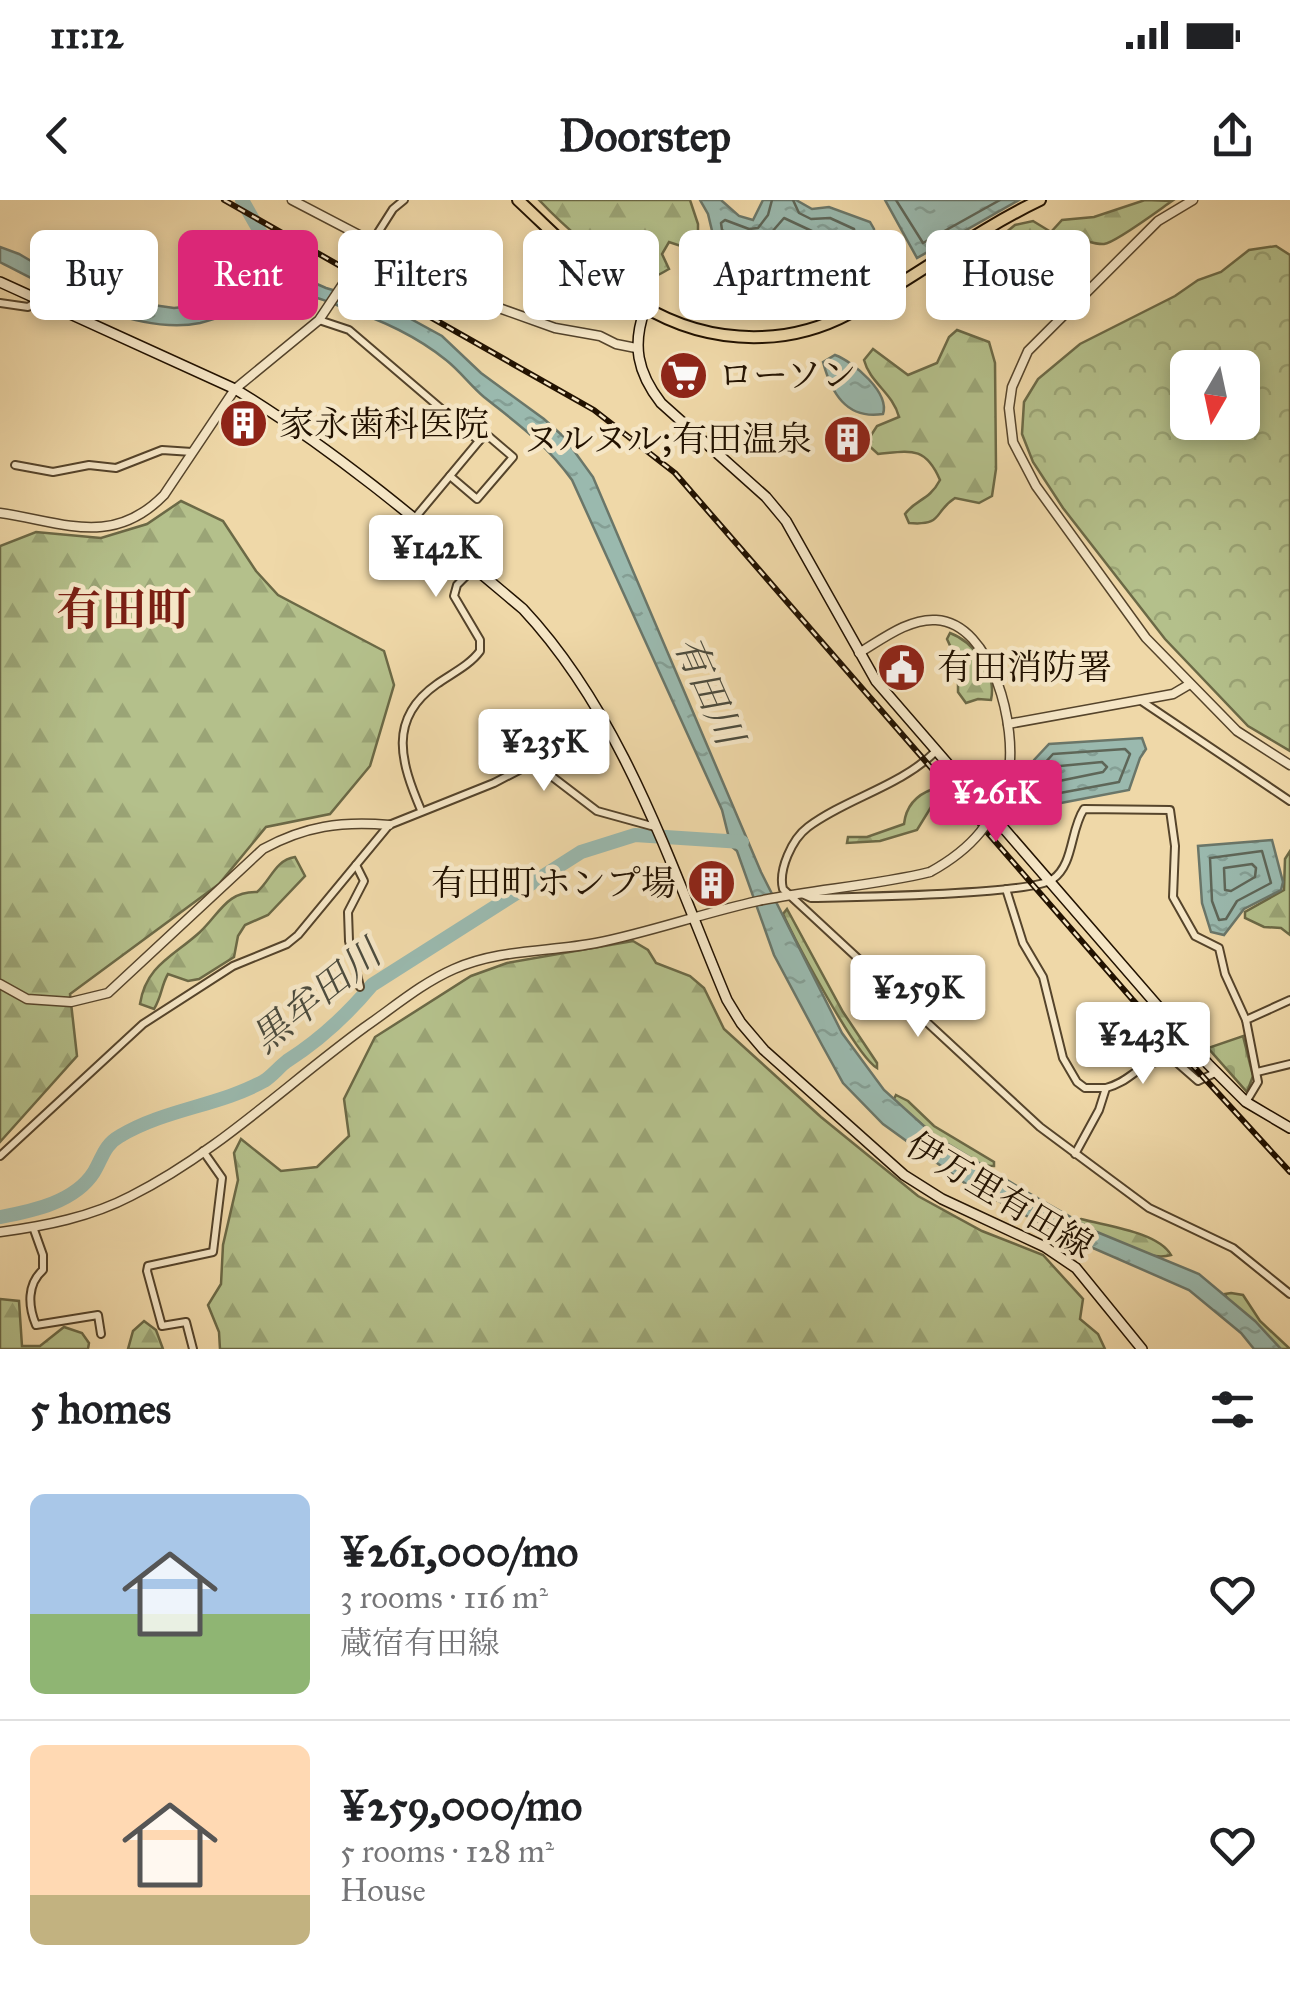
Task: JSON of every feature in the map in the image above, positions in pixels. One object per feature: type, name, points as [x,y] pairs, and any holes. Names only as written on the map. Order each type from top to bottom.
[{"type":"highway","points":[[518,200],[550,230]]},
{"type":"highway","points":[[659,315],[694,331],[733,338],[805,332],[847,315],[999,220],[1040,200]]},
{"type":"main road","name":"伊万里有田線","points":[[0,282],[30,296]]},
{"type":"main road","name":"伊万里有田線","points":[[83,320],[235,389],[329,449],[523,609],[546,634],[606,725],[655,827],[727,1000],[741,1023],[764,1050],[921,1187],[1045,1246],[1076,1268],[1142,1349]]},
{"type":"main road","points":[[641,320],[636,348],[648,386],[661,403],[766,497],[786,521],[876,681],[1217,1072],[1246,1102],[1290,1128]]},
{"type":"street","points":[[292,200],[349,230]]},
{"type":"street","points":[[378,230],[404,200]]},
{"type":"street","points":[[1192,200],[1158,221],[1028,351],[1017,370],[1009,408],[1013,442],[1026,472],[1125,613],[1190,684],[1256,746],[1290,766]]},
{"type":"street","points":[[0,512],[70,526],[113,526],[133,520],[164,496],[235,389],[322,317],[338,294]]},
{"type":"street","points":[[0,303],[30,306]]},
{"type":"street","points":[[503,308],[555,328],[600,336],[636,348]]},
{"type":"street","points":[[322,317],[349,330],[479,442]]},
{"type":"street","points":[[414,518],[479,442],[486,434],[513,456],[477,499],[450,476]]},
{"type":"street","points":[[15,465],[53,472],[89,465],[116,468],[162,450],[194,452]]},
{"type":"street","points":[[420,810],[403,768],[406,725],[410,709],[422,695],[480,651],[480,640],[454,596],[456,586],[474,568]]},
{"type":"street","points":[[0,1232],[62,1222],[113,1204],[161,1180],[349,1038],[455,968],[524,952],[594,944],[692,916],[788,895],[887,882],[930,872],[964,851],[997,808],[1012,750],[1008,724],[982,650],[972,636],[951,623],[920,621],[858,653]]},
{"type":"street","points":[[1008,724],[1173,694],[1190,684]]},
{"type":"street","points":[[1140,700],[1290,802]]},
{"type":"street","points":[[0,1156],[143,1024],[233,966],[287,944],[298,935],[389,825],[494,783],[606,725]]},
{"type":"street","points":[[935,752],[870,795],[806,828],[784,864],[780,884],[1010,1100],[1075,1154],[1149,1208],[1233,1248],[1290,1294]]},
{"type":"street","points":[[533,762],[597,812],[655,827]]},
{"type":"street","points":[[801,893],[810,898],[1006,889],[1048,882],[1068,856],[1076,822],[1084,810],[1170,810],[1175,846],[1173,897],[1195,936],[1219,948],[1225,974],[1246,1020],[1258,1082],[1246,1102]]},
{"type":"street","points":[[0,984],[27,998],[71,1002],[108,993],[263,849],[294,832],[326,824],[389,825]]},
{"type":"street","points":[[356,865],[364,881],[348,912],[349,940],[360,987]]},
{"type":"street","points":[[1006,889],[1022,942],[1043,977],[1063,1058],[1077,1082],[1085,1088],[1106,1088],[1155,1060],[1174,1060],[1198,1080],[1217,1072]]},
{"type":"street","points":[[1246,1020],[1290,1000]]},
{"type":"street","points":[[1257,1072],[1290,1064]]},
{"type":"street","points":[[1075,1154],[1099,1110],[1106,1088]]},
{"type":"street","points":[[192,1349],[186,1322],[162,1326],[147,1271],[148,1266],[213,1252],[222,1178],[203,1151]]},
{"type":"street","points":[[33,1227],[43,1256],[43,1270],[35,1277],[29,1297],[36,1325],[98,1315],[101,1334]]},
{"type":"green space","points":[[539,200],[690,200],[698,224],[698,230],[679,230],[679,245],[669,242],[662,254],[669,269],[659,274],[659,230],[570,230]]},
{"type":"green space","points":[[1145,200],[1172,201],[1104,244],[1090,242],[1090,230],[1053,230],[1062,220],[1094,217]]},
{"type":"green space","points":[[1033,221],[1048,230],[1009,230],[1015,225]]},
{"type":"green space","points":[[1276,246],[1290,255],[1290,751],[1248,726],[1165,639],[1063,508],[1033,462],[1022,434],[1024,402],[1038,379],[1080,344],[1175,296],[1198,280],[1221,272],[1249,250]]},
{"type":"green space","points":[[957,330],[989,342],[995,363],[996,469],[992,496],[979,503],[955,498],[933,520],[909,523],[905,514],[940,480],[922,456],[907,452],[878,454],[866,443],[877,426],[899,417],[864,360],[873,349],[908,375],[937,363],[949,337]]},
{"type":"green space","points":[[181,501],[223,521],[256,571],[278,595],[384,651],[394,685],[370,766],[330,814],[266,827],[219,884],[70,994],[77,1056],[0,1142],[0,546],[36,532],[101,538],[147,524]]},
{"type":"green space","points":[[950,633],[967,643],[982,660],[990,679],[991,700],[966,703],[958,692],[958,663],[947,639]]},
{"type":"green space","points":[[933,789],[936,799],[917,830],[880,841],[847,843],[848,837],[867,837],[904,824],[913,802]]},
{"type":"green space","points":[[1290,851],[1290,935],[1281,928],[1264,927],[1245,918],[1245,912],[1284,890],[1285,859]]},
{"type":"green space","points":[[295,857],[305,876],[268,915],[245,925],[238,936],[234,957],[199,979],[188,981],[168,974],[154,1009],[140,1004],[148,980],[162,962],[200,932],[231,899],[257,892],[278,866]]},
{"type":"green space","points":[[787,909],[877,1068],[855,1043],[827,997],[783,914]]},
{"type":"green space","points":[[633,941],[648,950],[656,963],[690,976],[704,988],[724,1029],[821,1117],[918,1196],[982,1231],[1043,1255],[1083,1299],[1080,1319],[1098,1334],[1105,1349],[220,1349],[219,1332],[208,1305],[221,1284],[223,1245],[238,1180],[234,1153],[241,1139],[281,1171],[317,1167],[349,1136],[344,1099],[375,1037],[471,976],[507,963]]},
{"type":"green space","points":[[1243,1036],[1253,1076],[1247,1092],[1208,1048]]},
{"type":"green space","points":[[896,1095],[934,1126],[994,1162],[994,1166],[954,1150],[893,1101]]},
{"type":"green space","points":[[1081,1219],[1143,1235],[1171,1255],[1149,1255],[1123,1246],[1077,1222]]},
{"type":"green space","points":[[1225,1294],[1243,1295],[1260,1321],[1290,1349],[1277,1349],[1229,1303]]},
{"type":"green space","points":[[0,1299],[19,1301],[22,1346],[40,1346],[64,1327],[82,1333],[89,1343],[88,1349],[0,1349]]},
{"type":"green space","points":[[144,1321],[156,1330],[163,1349],[128,1349],[133,1331]]},
{"type":"water","points":[[700,200],[721,200],[739,216],[753,220],[763,200],[796,200],[812,209],[829,207],[870,222],[874,230],[712,230]]},
{"type":"water","points":[[885,200],[1019,200],[966,230],[926,230],[926,253],[917,258],[906,230],[902,230]]},
{"type":"water","points":[[0,247],[19,254],[30,260],[30,277],[0,262]]},
{"type":"water","points":[[318,284],[338,292],[338,305],[321,299]]},
{"type":"water","points":[[158,306],[178,308],[178,320],[209,320],[176,325],[136,320],[158,320]]},
{"type":"water","points":[[376,320],[413,320],[442,336],[481,373],[564,437],[593,477],[761,872],[842,1033],[884,1090],[935,1136],[1020,1188],[1097,1232],[1199,1274],[1255,1321],[1281,1349],[1254,1349],[1241,1333],[1189,1290],[1061,1234],[966,1184],[883,1124],[843,1083],[774,955],[737,851],[731,846],[722,810],[572,480],[542,445],[451,364]]},
{"type":"water","points":[[835,355],[852,364],[876,388],[884,406],[883,414],[859,413],[842,402],[823,362]]},
{"type":"water","points":[[1142,738],[1146,749],[1129,790],[1061,803],[1030,803],[1025,798],[1034,760],[1049,744]]},
{"type":"water","points":[[1272,840],[1283,882],[1281,890],[1244,909],[1224,935],[1211,932],[1202,903],[1198,846]]},
{"type":"waterway","points":[[242,200],[259,230]]},
{"type":"waterway","name":"黒牟田川","points":[[0,1217],[39,1208],[76,1191],[94,1172],[110,1143],[137,1127],[264,1081],[332,1026],[372,985],[581,852],[635,835],[742,842]]},
{"type":"railway","points":[[224,200],[594,410],[675,473],[1132,999],[1290,1172]]},
{"type":"place","name":"ローソン","points":[[683,375]]},
{"type":"place","name":"家永歯科医院","points":[[244,424]]},
{"type":"place","name":"ヌルヌル;有田温泉","points":[[847,439]]},
{"type":"place","name":"有田消防署","points":[[902,667]]},
{"type":"place","name":"有田町ホンプ場","points":[[711,883]]},
{"type":"district","name":"有田町","points":[[124,609]]},
{"type":"water label","name":"有田川","points":[[709,690]]}]
